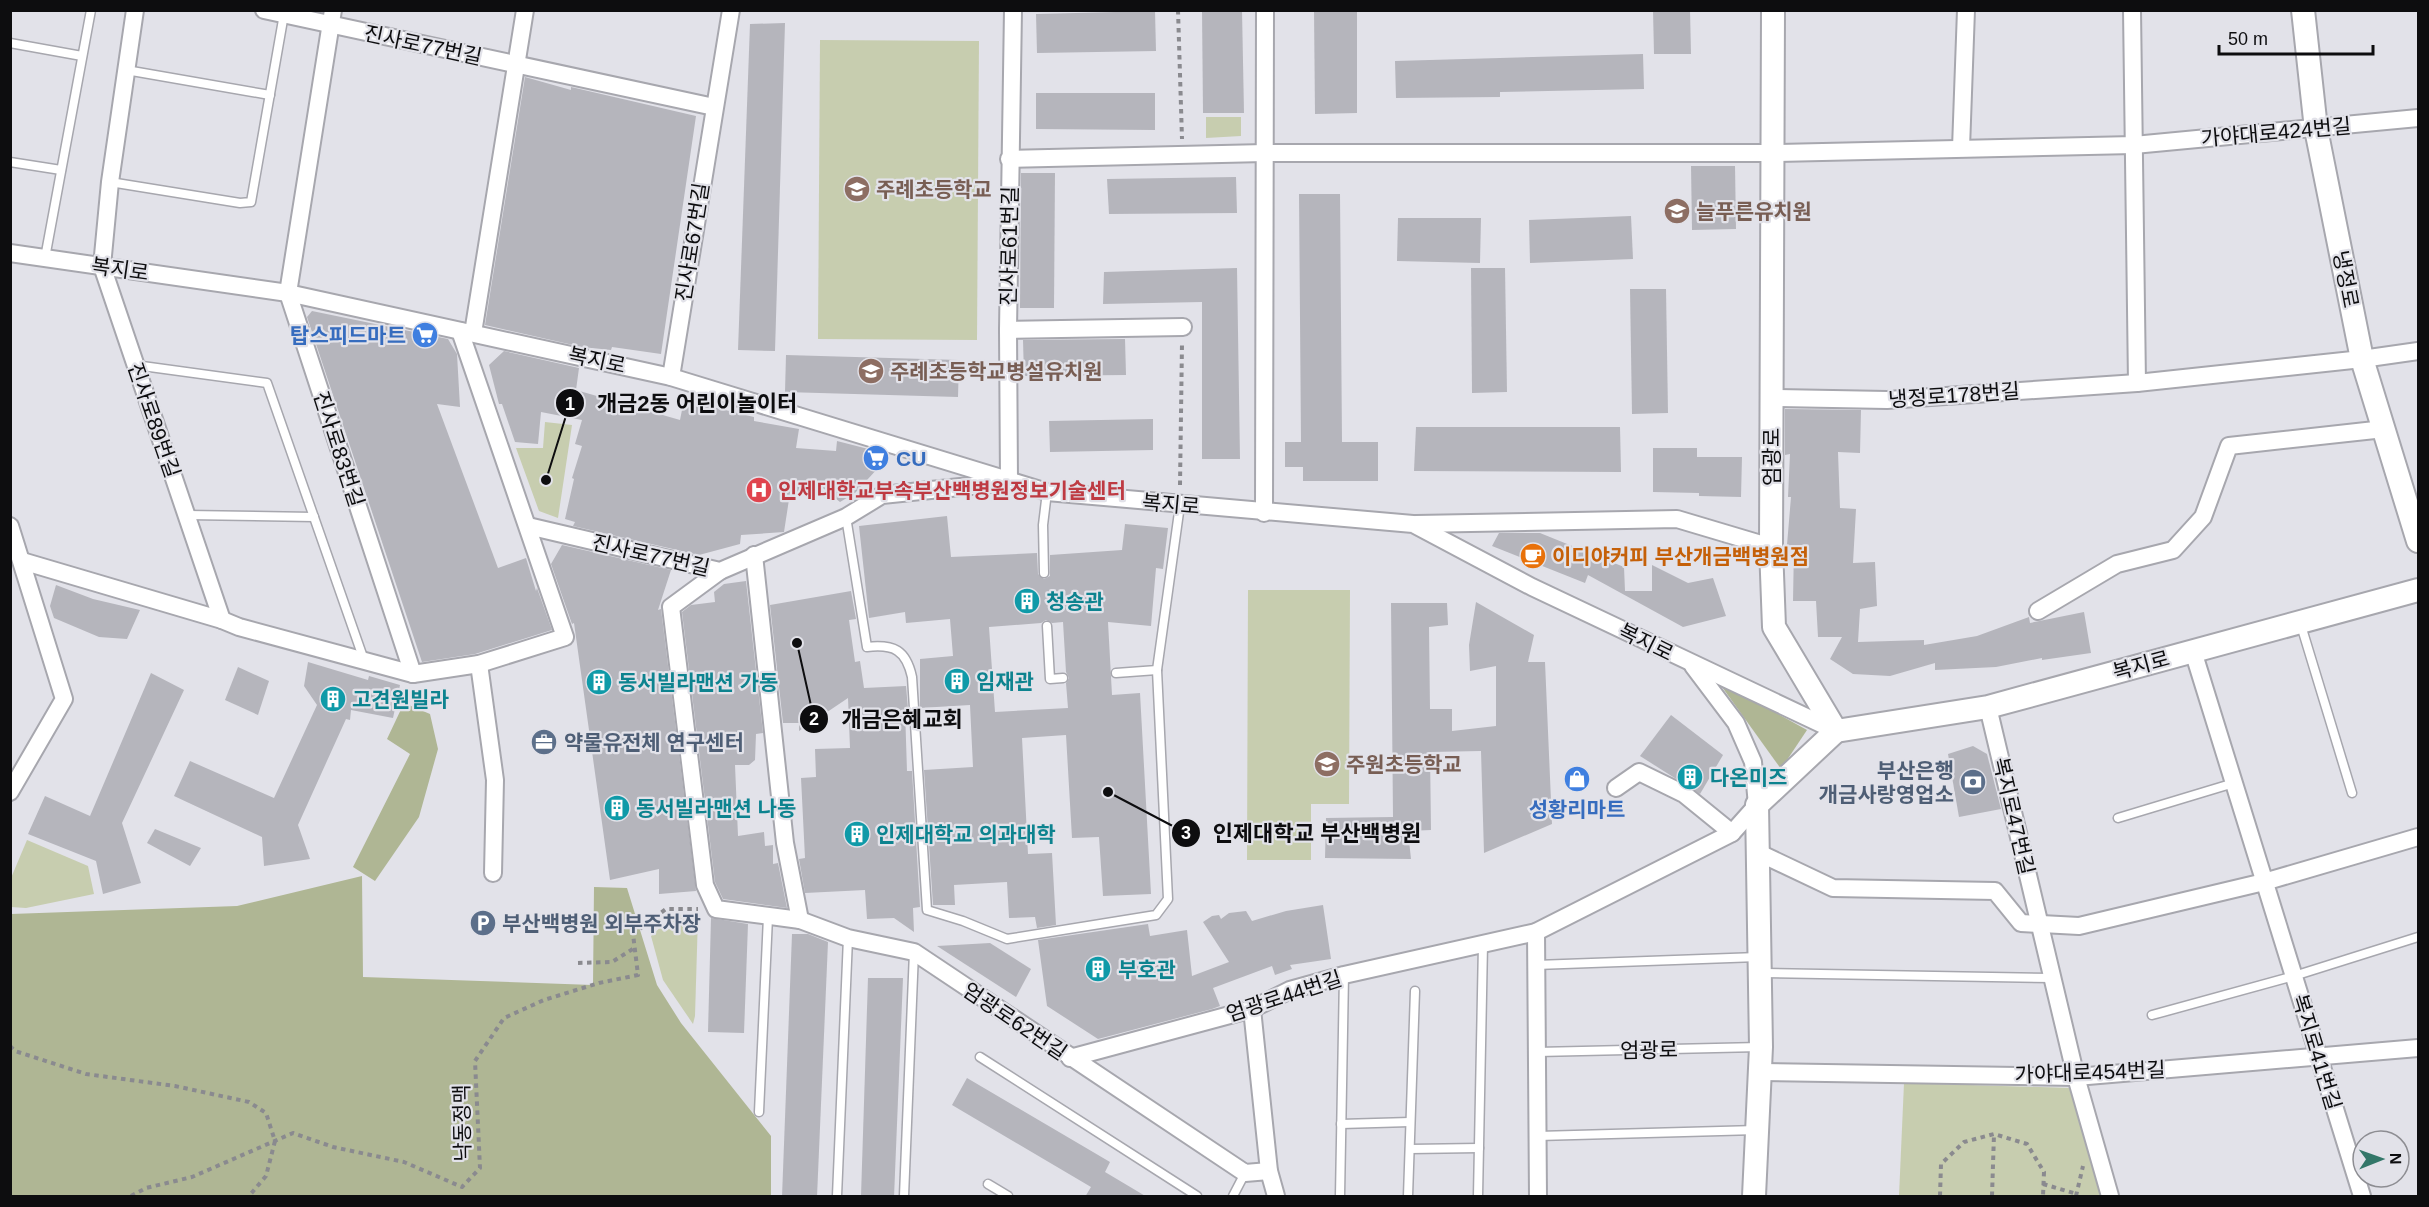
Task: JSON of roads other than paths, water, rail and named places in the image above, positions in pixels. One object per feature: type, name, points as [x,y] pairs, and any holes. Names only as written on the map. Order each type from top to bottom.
[{"type":"main road","name":"엄광로","points":[[1773,10],[1771,547],[1774,627],[1836,731]]},
{"type":"main road","name":"냉정로","points":[[2303,10],[2316,129],[2362,359],[2418,541]]},
{"type":"main road","name":"복지로","points":[[1836,731],[1988,707],[2418,590]]},
{"type":"main road","points":[[1754,1197],[1761,1047],[1757,805],[1836,731]]},
{"type":"street","name":"진사로89번길","points":[[135,10],[110,182],[102,266],[222,620]]},
{"type":"street","points":[[264,10],[332,18]]},
{"type":"street","points":[[22,561],[239,627],[413,674],[479,664],[565,637],[466,332],[525,10]]},
{"type":"street","name":"진사로67번길","points":[[671,377],[731,10]]},
{"type":"street","name":"진사로61번길","points":[[1009,482],[1008,330],[1013,10]]},
{"type":"street","points":[[1264,513],[1265,10]]},
{"type":"street","points":[[1961,148],[1966,10]]},
{"type":"street","points":[[2132,10],[2137,383]]},
{"type":"street","name":"진사로77번길","points":[[332,18],[516,65]]},
{"type":"street","name":"진사로83번길","points":[[332,18],[288,293],[413,674]]},
{"type":"street","points":[[516,65],[714,107]]},
{"type":"street","name":"가야대로424번길","points":[[1010,159],[1265,153],[1773,153],[2134,145],[2418,118]]},
{"type":"street","name":"복지로","points":[[10,252],[288,293],[671,377],[1047,492],[1264,513],[1413,524],[1532,587],[1836,731]]},
{"type":"street","points":[[1008,330],[1183,327]]},
{"type":"street","name":"냉정로178번길","points":[[1772,398],[1887,400],[2137,383],[2418,351]]},
{"type":"street","points":[[2038,611],[2117,564],[2173,550],[2204,517],[2229,446],[2384,429]]},
{"type":"street","name":"진사로77번길","points":[[528,526],[720,571],[846,517],[882,495],[1009,482]]},
{"type":"street","points":[[1413,524],[1677,519],[1771,547]]},
{"type":"street","points":[[10,526],[64,699],[10,792]]},
{"type":"street","points":[[754,555],[785,843],[800,920]]},
{"type":"street","name":"엄광로62번길","points":[[720,571],[671,607],[705,885],[716,909],[800,920],[848,938],[914,952],[1245,1173]]},
{"type":"street","name":"복지로41번길","points":[[2193,651],[2362,1197]]},
{"type":"street","points":[[1691,663],[1736,723],[1754,762],[1757,805]]},
{"type":"street","points":[[479,664],[495,780],[493,873]]},
{"type":"street","name":"복지로47번길","points":[[1988,707],[2076,1077],[2110,1197]]},
{"type":"street","points":[[1616,788],[1639,772],[1684,794],[1732,833]]},
{"type":"street","name":"엄광로44번길","points":[[1070,1058],[1252,1009],[1290,990],[1344,975],[1536,932],[1732,833],[1757,805]]},
{"type":"street","points":[[2264,882],[2418,837]]},
{"type":"street","name":"복지로47번길","points":[[1757,852],[1833,888],[1995,891],[2021,923],[2079,926],[2264,882]]},
{"type":"street","points":[[1536,932],[1538,1197]]},
{"type":"street","points":[[1252,1009],[1269,1171],[1276,1197]]},
{"type":"street","name":"가야대로454번길","points":[[1760,1072],[2076,1077],[2418,1048]]},
{"type":"street","points":[[1245,1173],[1269,1171]]},
{"type":"lane","points":[[45,258],[91,10]]},
{"type":"lane","points":[[110,182],[240,203],[251,202],[284,13]]},
{"type":"lane","points":[[10,43],[82,56]]},
{"type":"lane","points":[[126,70],[270,95]]},
{"type":"lane","points":[[10,162],[61,170]]},
{"type":"lane","points":[[135,366],[267,383],[364,661]]},
{"type":"lane","points":[[1044,573],[1043,525],[1047,492]]},
{"type":"lane","points":[[846,517],[867,647],[885,645],[898,650],[909,662],[912,678],[927,910],[963,921],[1007,939],[1156,915],[1168,899],[1157,670],[1180,505]]},
{"type":"lane","points":[[187,515],[314,517]]},
{"type":"lane","points":[[2300,622],[2352,792]]},
{"type":"lane","points":[[1047,626],[1050,679],[1063,678]]},
{"type":"lane","points":[[1116,673],[1157,670]]},
{"type":"lane","points":[[2118,818],[2234,783]]},
{"type":"lane","points":[[759,1112],[768,917]]},
{"type":"lane","name":"복지로41번길","points":[[2152,1016],[2294,976],[2418,937]]},
{"type":"lane","points":[[837,1197],[848,938]]},
{"type":"lane","points":[[1478,1197],[1483,944]]},
{"type":"lane","points":[[904,1197],[914,952]]},
{"type":"lane","points":[[1536,965],[1759,965],[1925,976],[2052,978]]},
{"type":"lane","points":[[1340,1197],[1344,975]]},
{"type":"lane","points":[[1408,1197],[1414,992]]},
{"type":"lane","name":"엄광로","points":[[1537,1052],[1761,1047]]},
{"type":"lane","points":[[980,1057],[1197,1197]]},
{"type":"lane","points":[[1341,1124],[1410,1122]]},
{"type":"lane","points":[[1538,1136],[1758,1130]]},
{"type":"lane","points":[[1410,1149],[1479,1148]]},
{"type":"lane","points":[[1233,1197],[1245,1173]]},
{"type":"lane","points":[[988,1184],[1008,1197]]},
{"type":"place","name":"주례초등학교","points":[[857,189]]},
{"type":"place","name":"늘푸른유치원","points":[[1677,211]]},
{"type":"place","name":"탑스피드마트","points":[[425,335]]},
{"type":"place","name":"주례초등학교병설유치원","points":[[871,371]]},
{"type":"place","name":"CU","points":[[876,458]]},
{"type":"place","name":"개금2동 어린이놀이터","points":[[546,480]]},
{"type":"place","name":"인제대학교부속부산백병원정보기술센터","points":[[759,490]]},
{"type":"place","name":"이디야커피 부산개금백병원점","points":[[1533,556]]},
{"type":"place","name":"청송관","points":[[1027,601]]},
{"type":"place","name":"개금은혜교회","points":[[797,643]]},
{"type":"place","name":"임재관","points":[[957,681]]},
{"type":"place","name":"동서빌라맨션 가동","points":[[599,682]]},
{"type":"place","name":"고견원빌라","points":[[333,699]]},
{"type":"place","name":"약물유전체 연구센터","points":[[544,742]]},
{"type":"place","name":"주원초등학교","points":[[1327,764]]},
{"type":"place","name":"다온미즈","points":[[1690,777]]},
{"type":"place","name":"성황리마트","points":[[1577,779]]},
{"type":"place","name":"부산은행 개금사랑영업소","points":[[1973,782]]},
{"type":"place","name":"인제대학교 부산백병원","points":[[1108,792]]},
{"type":"place","name":"동서빌라맨션 나동","points":[[617,808]]},
{"type":"place","name":"인제대학교 의과대학","points":[[857,834]]},
{"type":"place","name":"부산백병원 외부주차장","points":[[483,923]]},
{"type":"place","name":"부호관","points":[[1098,969]]}]
